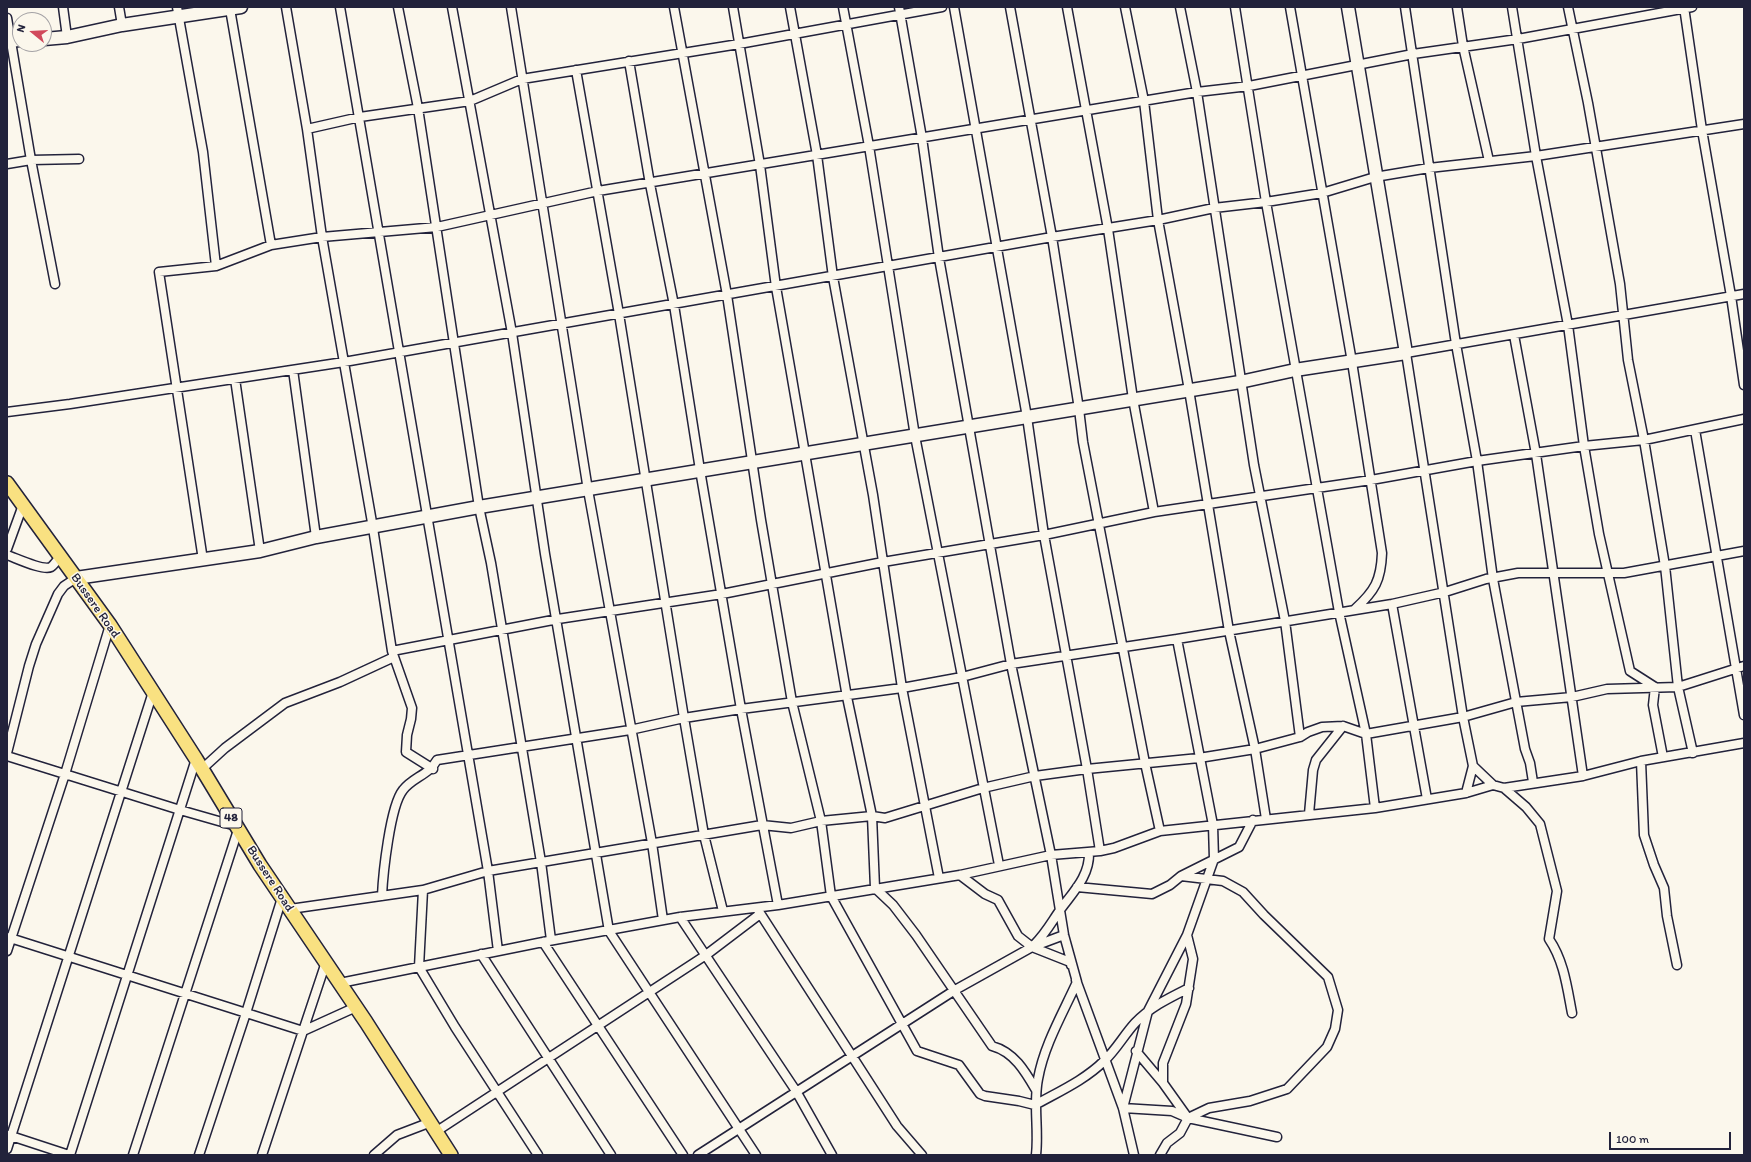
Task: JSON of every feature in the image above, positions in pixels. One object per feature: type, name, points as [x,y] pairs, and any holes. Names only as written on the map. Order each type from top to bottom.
[{"type":"main road","name":"Bussere Road","points":[[7,483],[110,625],[199,764],[237,828],[282,898],[340,982],[451,1155]]},
{"type":"street","points":[[63,7],[68,37]]},
{"type":"street","points":[[119,7],[122,25]]},
{"type":"street","points":[[286,7],[307,129],[322,237],[373,528],[393,654],[412,708],[406,735],[406,752],[432,769]]},
{"type":"street","points":[[340,7],[380,233],[426,517],[488,871],[498,951]]},
{"type":"street","points":[[398,7],[418,108],[479,507],[541,862],[547,941],[598,1025],[683,1155]]},
{"type":"street","points":[[452,7],[512,333],[537,498],[610,931],[756,1155]]},
{"type":"street","points":[[511,7],[588,490],[630,730],[652,843],[663,920]]},
{"type":"street","points":[[674,7],[728,295],[752,461],[792,702],[821,821],[831,896],[917,1050],[959,1065],[980,1094],[1035,1106],[1085,1076],[1105,1061],[1135,1022],[1166,998],[1188,988]]},
{"type":"street","points":[[733,7],[738,44],[760,165],[776,287],[847,696],[872,816],[876,888],[893,905],[916,935],[992,1046],[1004,1049],[1011,1055],[1025,1070],[1036,1090]]},
{"type":"street","points":[[790,7],[817,155],[834,277],[873,495],[902,688],[939,878]]},
{"type":"street","points":[[843,7],[869,146],[915,436],[999,865]]},
{"type":"street","points":[[307,129],[360,117],[470,101],[522,79],[738,44],[845,24],[899,11],[942,7]]},
{"type":"street","points":[[954,7],[1027,417],[1044,535],[1087,769],[1100,851]]},
{"type":"street","points":[[1010,7],[1052,237],[1083,442],[1145,763],[1160,832]]},
{"type":"street","points":[[1067,7],[1108,229],[1133,399],[1154,512]]},
{"type":"street","points":[[1125,7],[1144,101],[1158,220],[1189,390],[1229,631],[1255,750],[1266,819]]},
{"type":"street","points":[[1180,7],[1197,92],[1240,382],[1285,621],[1300,736]]},
{"type":"street","points":[[1235,7],[1249,86],[1266,202],[1316,487],[1339,612],[1366,734],[1375,808]]},
{"type":"street","points":[[1290,7],[1352,362],[1382,553],[1382,568],[1376,586],[1354,610]]},
{"type":"street","points":[[1348,7],[1375,177],[1406,353],[1463,717],[1473,766],[1466,793]]},
{"type":"street","points":[[1405,7],[1456,344],[1477,461],[1494,579],[1525,749],[1530,763],[1533,782]]},
{"type":"street","points":[[1457,7],[1463,46],[1489,161]]},
{"type":"street","points":[[1512,7],[1536,156],[1568,325],[1584,446],[1607,573],[1630,671],[1655,687]]},
{"type":"street","points":[[1568,7],[1588,103],[1620,284],[1628,360],[1644,440],[1665,566],[1678,687],[1693,753]]},
{"type":"street","points":[[52,38],[68,37],[178,12],[236,8],[271,245]]},
{"type":"street","points":[[203,560],[176,388],[160,272],[216,266],[271,245],[322,237],[437,227],[542,205],[598,191],[650,184],[1197,92],[1249,86],[1413,54],[1518,39],[1687,8],[1702,130],[1731,296],[1744,385]]},
{"type":"street","points":[[899,11],[922,138],[939,258],[989,544],[1011,664],[1051,855],[1064,935],[1070,962],[1077,982],[1047,1047],[1038,1078],[1035,1106],[1038,1139],[1036,1155]]},
{"type":"street","points":[[178,12],[203,152],[216,266]]},
{"type":"street","points":[[7,18],[12,36]]},
{"type":"street","points":[[15,52],[31,160],[55,284]]},
{"type":"street","points":[[629,61],[650,184],[674,304],[700,470],[741,709],[778,906]]},
{"type":"street","points":[[576,70],[619,314],[704,835],[723,911]]},
{"type":"street","points":[[7,412],[344,362],[996,249],[1052,237],[1158,220],[1214,208],[1266,202],[1322,193],[1375,177],[1429,168],[1536,156],[1744,124]]},
{"type":"street","points":[[7,164],[31,160],[79,159]]},
{"type":"street","points":[[133,1155],[237,828],[7,755],[29,666],[36,644],[58,594],[64,586],[76,578],[260,551],[316,538],[479,507],[1240,382],[1295,370],[1514,335],[1744,294]]},
{"type":"street","points":[[1514,335],[1536,454],[1583,776]]},
{"type":"street","points":[[293,370],[316,538]]},
{"type":"street","points":[[235,379],[260,551]]},
{"type":"street","points":[[9,1135],[69,1155],[128,976],[180,810],[199,764],[225,748],[285,703],[340,682],[393,654],[448,640],[558,619],[722,594],[883,562],[1044,535],[1154,512],[1371,480],[1477,461],[1536,454],[1584,446],[1644,440],[1744,419]]},
{"type":"street","points":[[1695,430],[1717,555],[1740,667],[1744,715]]},
{"type":"street","points":[[7,549],[23,505]]},
{"type":"street","points":[[382,896],[384,865],[399,798],[402,791],[411,781],[432,769],[437,760],[630,730],[684,718],[741,709],[902,688],[962,677],[1011,664],[1065,654],[1177,639],[1392,604],[1518,573],[1553,571],[1624,573],[1744,551]]},
{"type":"street","points":[[7,555],[47,568],[60,558]]},
{"type":"street","points":[[1392,604],[1412,725],[1427,799]]},
{"type":"street","points":[[7,951],[9,938],[65,774],[110,625]]},
{"type":"street","points":[[1123,1108],[1136,1052],[1148,1011],[1187,935],[1208,880],[1214,859],[1213,826],[1177,639]]},
{"type":"street","points":[[290,909],[423,890],[488,871],[762,825],[791,828],[821,821],[872,816],[885,818],[983,788],[1035,776],[1087,769],[1199,758],[1255,750],[1300,736],[1322,727],[1343,726],[1366,734],[1463,717],[1516,702],[1572,697],[1607,689],[1678,687],[1740,667]]},
{"type":"street","points":[[1655,687],[1653,705],[1663,757]]},
{"type":"street","points":[[7,1149],[9,1135],[70,957],[120,790],[153,692]]},
{"type":"street","points":[[1309,814],[1313,770],[1316,760],[1343,726]]},
{"type":"street","points":[[1504,788],[1533,782],[1583,776],[1642,761],[1744,743]]},
{"type":"street","points":[[1642,761],[1644,835],[1654,865],[1664,888],[1667,916],[1677,965]]},
{"type":"street","points":[[1473,766],[1493,785],[1504,788],[1526,807],[1540,824],[1557,891],[1549,939],[1557,952],[1562,965],[1572,1013]]},
{"type":"street","points":[[340,982],[547,941],[610,931],[680,917],[723,911],[758,911],[831,896],[960,875],[999,865],[1051,855],[1100,851],[1114,848],[1160,832],[1253,820],[1375,808],[1466,793],[1493,785]]},
{"type":"street","points":[[1078,887],[1152,894],[1170,885],[1181,876],[1239,847],[1253,820]]},
{"type":"street","points":[[1032,947],[1047,931],[1060,910],[1078,887],[1083,878],[1089,859],[1089,852]]},
{"type":"street","points":[[960,875],[971,884],[998,900],[1018,936],[1032,947],[1070,962],[1123,1108],[1134,1155]]},
{"type":"street","points":[[1160,1155],[1167,1143],[1180,1133],[1188,1118],[1209,1108],[1250,1100],[1287,1090],[1327,1047],[1335,1028],[1338,1010],[1328,977],[1264,915],[1243,892],[1223,881],[1181,876]]},
{"type":"street","points":[[423,890],[419,967],[496,1092],[538,1155]]},
{"type":"street","points":[[199,1155],[282,898]]},
{"type":"street","points":[[374,1155],[397,1135],[434,1127],[496,1092],[706,955],[758,911]]},
{"type":"street","points":[[758,911],[854,1056],[897,1126],[922,1155]]},
{"type":"street","points":[[680,917],[749,1023],[796,1091],[832,1155]]},
{"type":"street","points":[[698,1155],[796,1091],[903,1025],[955,990],[1032,947],[1064,935]]},
{"type":"street","points":[[1163,1083],[1163,1063],[1186,1004],[1193,959],[1187,935]]},
{"type":"street","points":[[9,938],[303,1032],[356,1007]]},
{"type":"street","points":[[480,954],[611,1155]]},
{"type":"street","points":[[262,1155],[326,962]]},
{"type":"street","points":[[1136,1052],[1163,1083],[1188,1118]]},
{"type":"street","points":[[1123,1108],[1172,1111],[1188,1118],[1277,1137]]}]
